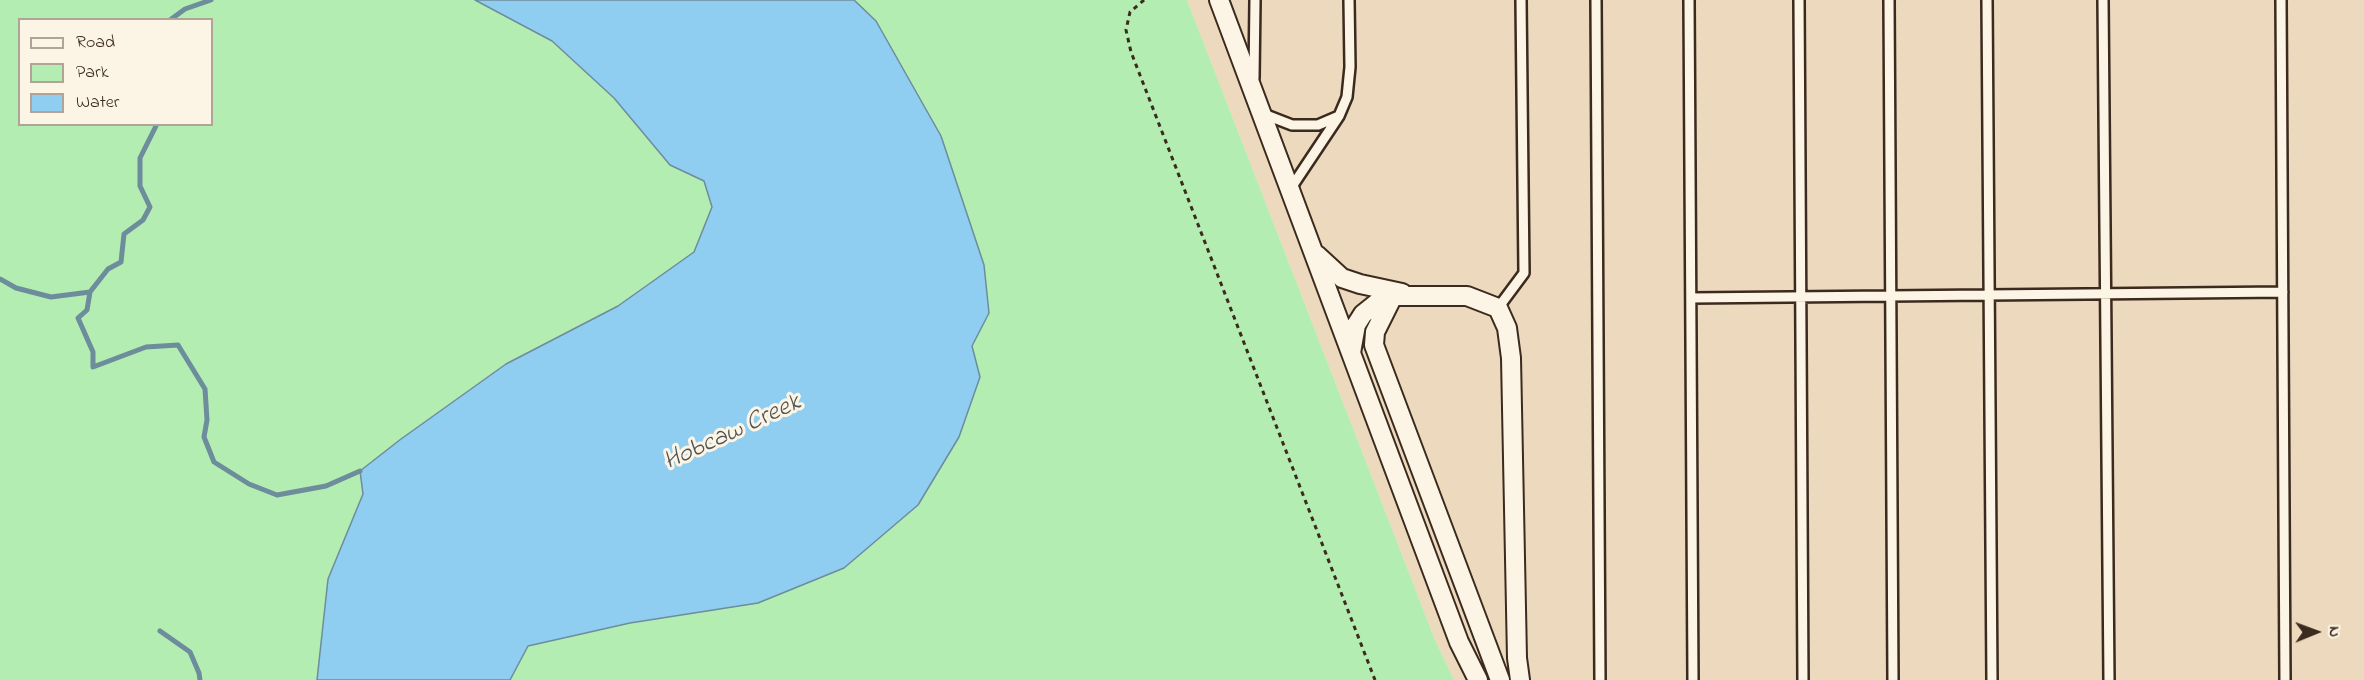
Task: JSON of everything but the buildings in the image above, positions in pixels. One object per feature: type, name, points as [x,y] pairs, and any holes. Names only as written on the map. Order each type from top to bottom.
[{"type":"street","points":[[1219,0],[1459,642],[1478,680]]},
{"type":"street","points":[[1312,249],[1342,278],[1359,284],[1417,296]]},
{"type":"street","points":[[1351,353],[1356,325],[1363,314],[1378,302],[1393,296],[1467,296],[1498,308],[1507,328],[1511,358],[1517,658],[1520,680]]},
{"type":"street","points":[[1393,296],[1375,332],[1374,345],[1500,680]]},
{"type":"lane","points":[[1253,92],[1255,0]]},
{"type":"lane","points":[[1290,190],[1339,116],[1347,97],[1350,67],[1349,0]]},
{"type":"lane","points":[[1498,308],[1524,273],[1521,0]]},
{"type":"lane","points":[[1596,0],[1600,680]]},
{"type":"lane","points":[[1689,0],[1693,680]]},
{"type":"lane","points":[[1799,0],[1803,680]]},
{"type":"lane","points":[[1889,0],[1893,680]]},
{"type":"lane","points":[[1987,0],[1992,680]]},
{"type":"lane","points":[[2103,0],[2109,680]]},
{"type":"lane","points":[[2281,0],[2285,680]]},
{"type":"lane","points":[[1261,113],[1292,125],[1318,125],[1339,116]]},
{"type":"lane","points":[[1690,298],[2283,292]]},
{"type":"path","points":[[1144,0],[1130,12],[1126,30],[1131,52],[1375,680]]},
{"type":"shaded area","points":[[1187,0],[2364,0],[2364,680],[1454,680],[1435,640]]},
{"type":"green space","points":[[0,0],[475,0],[551,41],[614,98],[670,165],[704,181],[712,207],[694,252],[618,306],[506,364],[360,471],[363,493],[328,579],[317,680],[0,680]]},
{"type":"green space","points":[[854,0],[1187,0],[1435,640],[1454,680],[510,680],[528,646],[630,623],[980,377],[972,346],[989,313],[876,21]]},
{"type":"water","name":"Hobcaw Creek","points":[[475,0],[854,0],[876,21],[941,136],[984,265],[989,313],[972,346],[980,377],[959,437],[918,505],[844,568],[758,603],[630,623],[528,646],[510,680],[317,680],[328,579],[363,494],[360,471],[506,364],[618,306],[694,252],[712,207],[704,181],[670,165],[614,98],[552,41]]},
{"type":"waterway","points":[[173,18],[185,9],[211,0]]},
{"type":"waterway","points":[[156,126],[140,158],[140,186],[150,207],[143,220],[124,234],[121,262],[108,269],[90,292],[87,310],[78,318],[93,352],[93,367],[146,347],[178,345],[205,389],[207,420],[204,437],[214,462],[249,484],[277,495],[326,486],[360,471]]},
{"type":"waterway","points":[[0,279],[16,288],[51,297],[90,292]]},
{"type":"waterway","points":[[160,631],[190,652],[200,680]]}]
